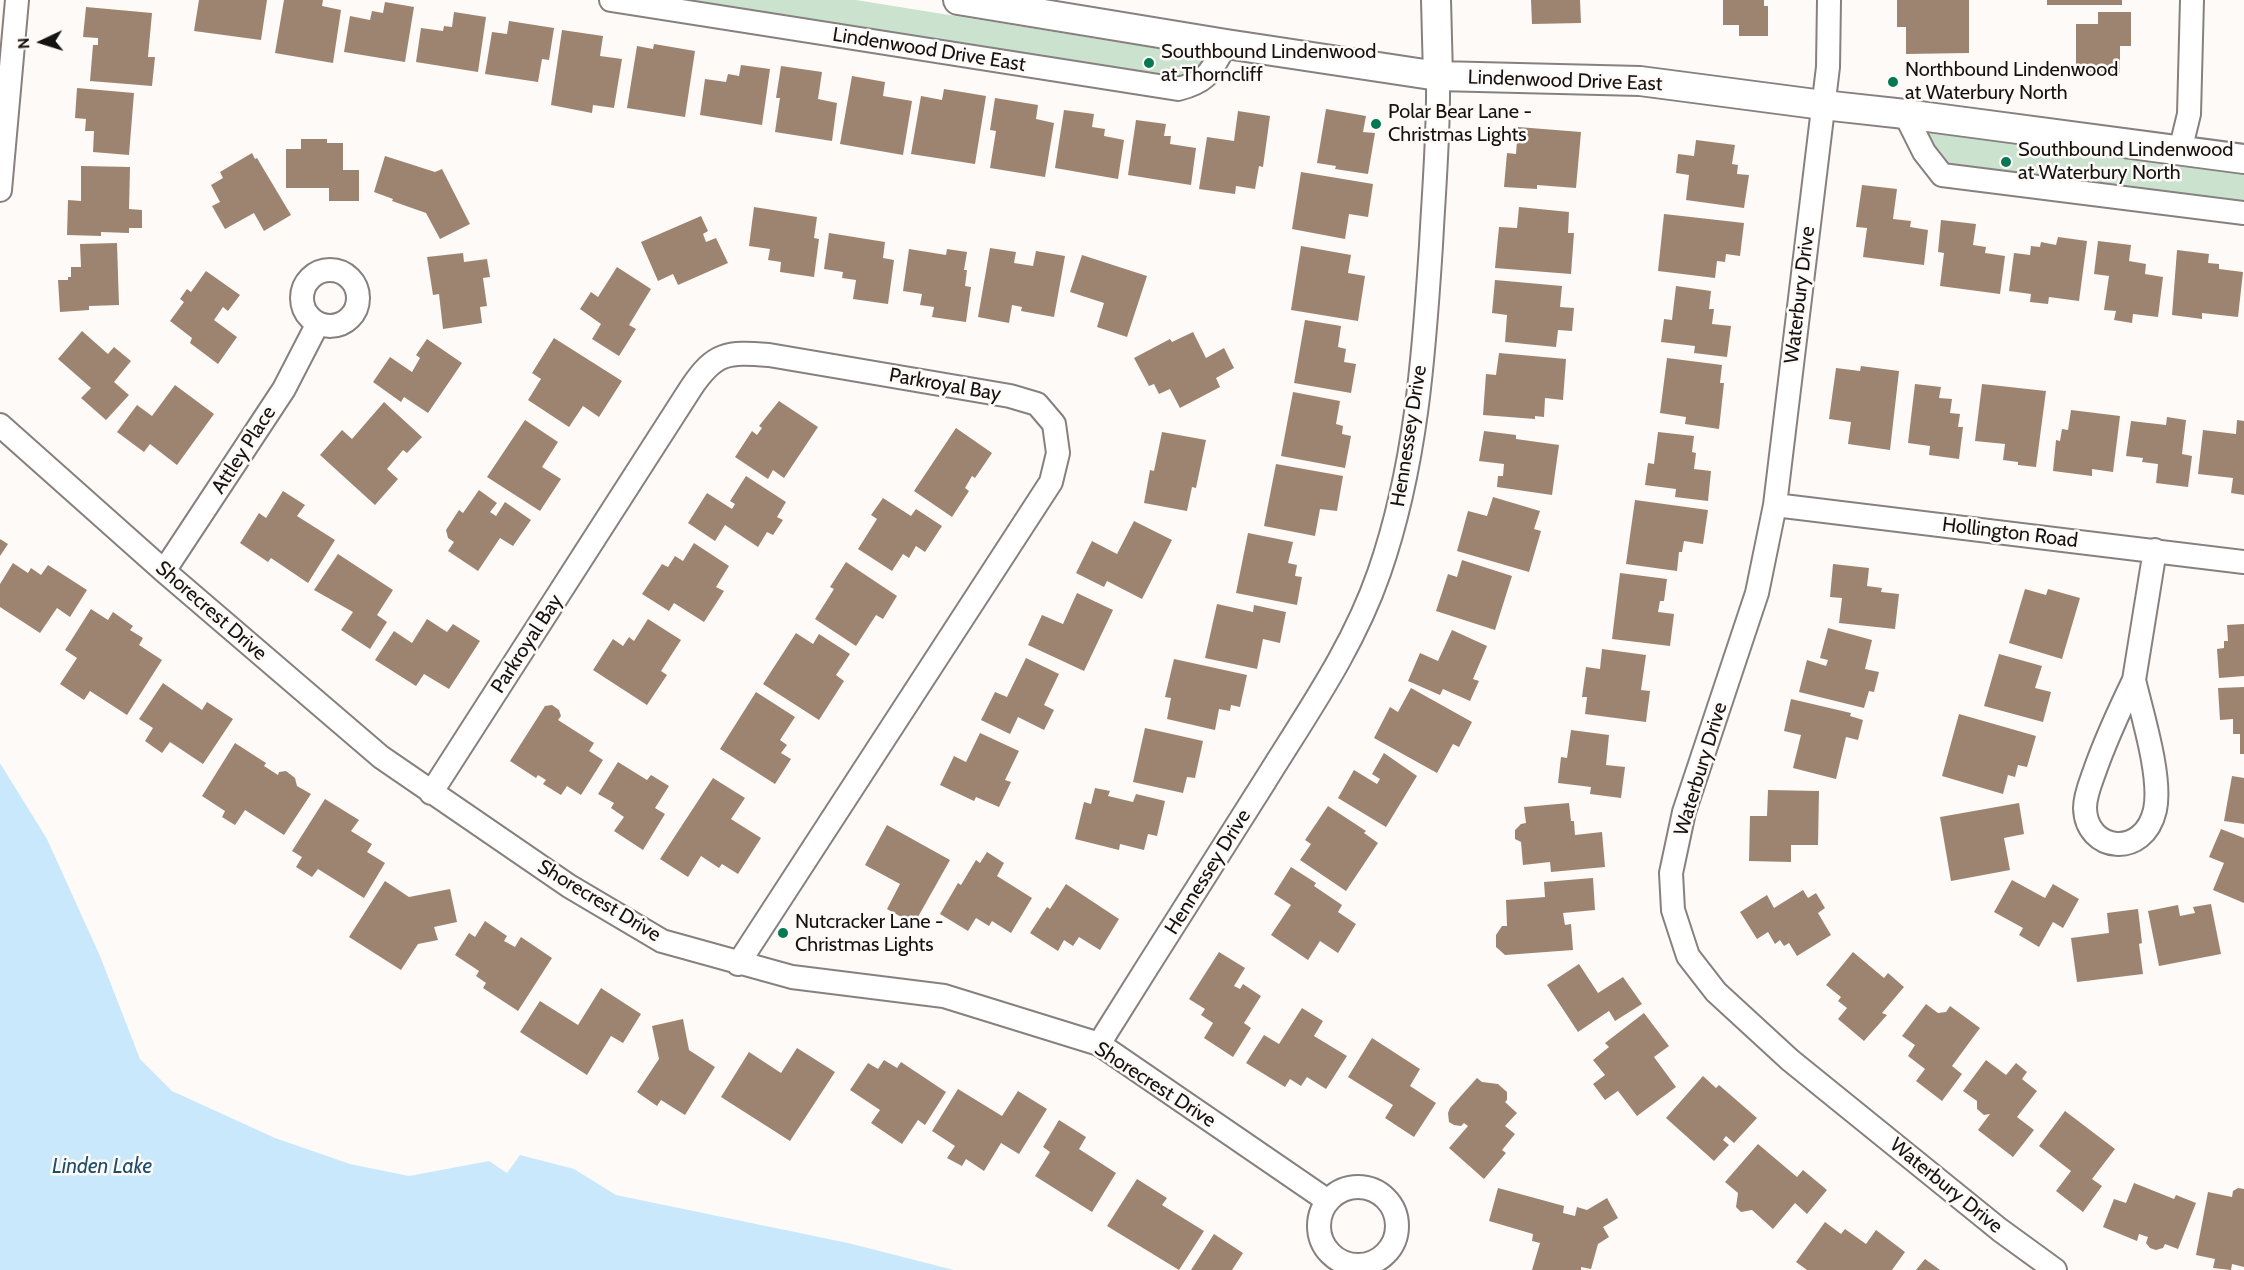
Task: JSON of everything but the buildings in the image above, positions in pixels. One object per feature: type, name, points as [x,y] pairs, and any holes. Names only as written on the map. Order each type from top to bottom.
[{"type":"street","points":[[0,190],[17,0]]},
{"type":"street","name":"Lindenwood Drive East","points":[[611,0],[1178,89],[1194,85],[1209,75],[1226,44]]},
{"type":"street","name":"Lindenwood Drive East","points":[[958,0],[1060,9],[1226,44],[1438,76],[1640,81],[2244,159]]},
{"type":"street","name":"Hennessey Drive","points":[[1099,1044],[1342,658],[1378,575],[1408,466],[1427,309],[1438,113],[1436,0]]},
{"type":"street","name":"Waterbury Drive","points":[[1829,0],[1828,67],[1824,105],[1775,505],[1757,593],[1684,812],[1671,873],[1673,910],[1688,956],[1716,992],[1790,1060],[2000,1230],[2055,1270]]},
{"type":"street","points":[[2180,151],[2189,114],[2192,0]]},
{"type":"street","points":[[1905,114],[1924,152],[1942,175],[2244,213]]},
{"type":"street","name":"Attley Place","points":[[164,571],[284,389],[318,325]]},
{"type":"street","name":"Parkroyal Bay","points":[[431,793],[697,379],[704,369],[720,356],[742,353],[769,355],[1010,396],[1037,404],[1054,424],[1058,453],[1051,482],[738,964]]},
{"type":"street","name":"Shorecrest Drive","points":[[0,425],[164,571],[381,757],[569,886],[662,941],[738,964],[792,977],[944,996],[1099,1044],[1328,1201]]},
{"type":"street","name":"Hollington Road","points":[[1775,505],[2244,562]]},
{"type":"street","points":[[2134,680],[2151,746],[2157,800],[2148,830],[2136,841],[2118,845],[2099,838],[2087,825],[2085,807],[2104,743],[2134,680],[2155,550]]},
{"type":"green space","points":[[681,0],[856,0],[1198,55],[1202,58],[1196,70],[1176,78]]},
{"type":"green space","points":[[1905,114],[2244,159],[2244,213],[1942,175]]},
{"type":"water","name":"Linden Lake","points":[[0,763],[47,839],[100,956],[140,1059],[172,1091],[275,1138],[350,1164],[409,1176],[489,1161],[507,1173],[520,1155],[574,1169],[616,1195],[848,1243],[954,1270],[0,1270]]},
{"type":"place","name":"Southbound Lindenwood at Thorncliff","points":[[1149,63]]},
{"type":"place","name":"Northbound Lindenwood at Waterbury North","points":[[1893,82]]},
{"type":"place","name":"Polar Bear Lane - Christmas Lights","points":[[1376,124]]},
{"type":"place","name":"Southbound Lindenwood at Waterbury North","points":[[2006,162]]},
{"type":"place","name":"Nutcracker Lane - Christmas Lights","points":[[783,933]]}]
